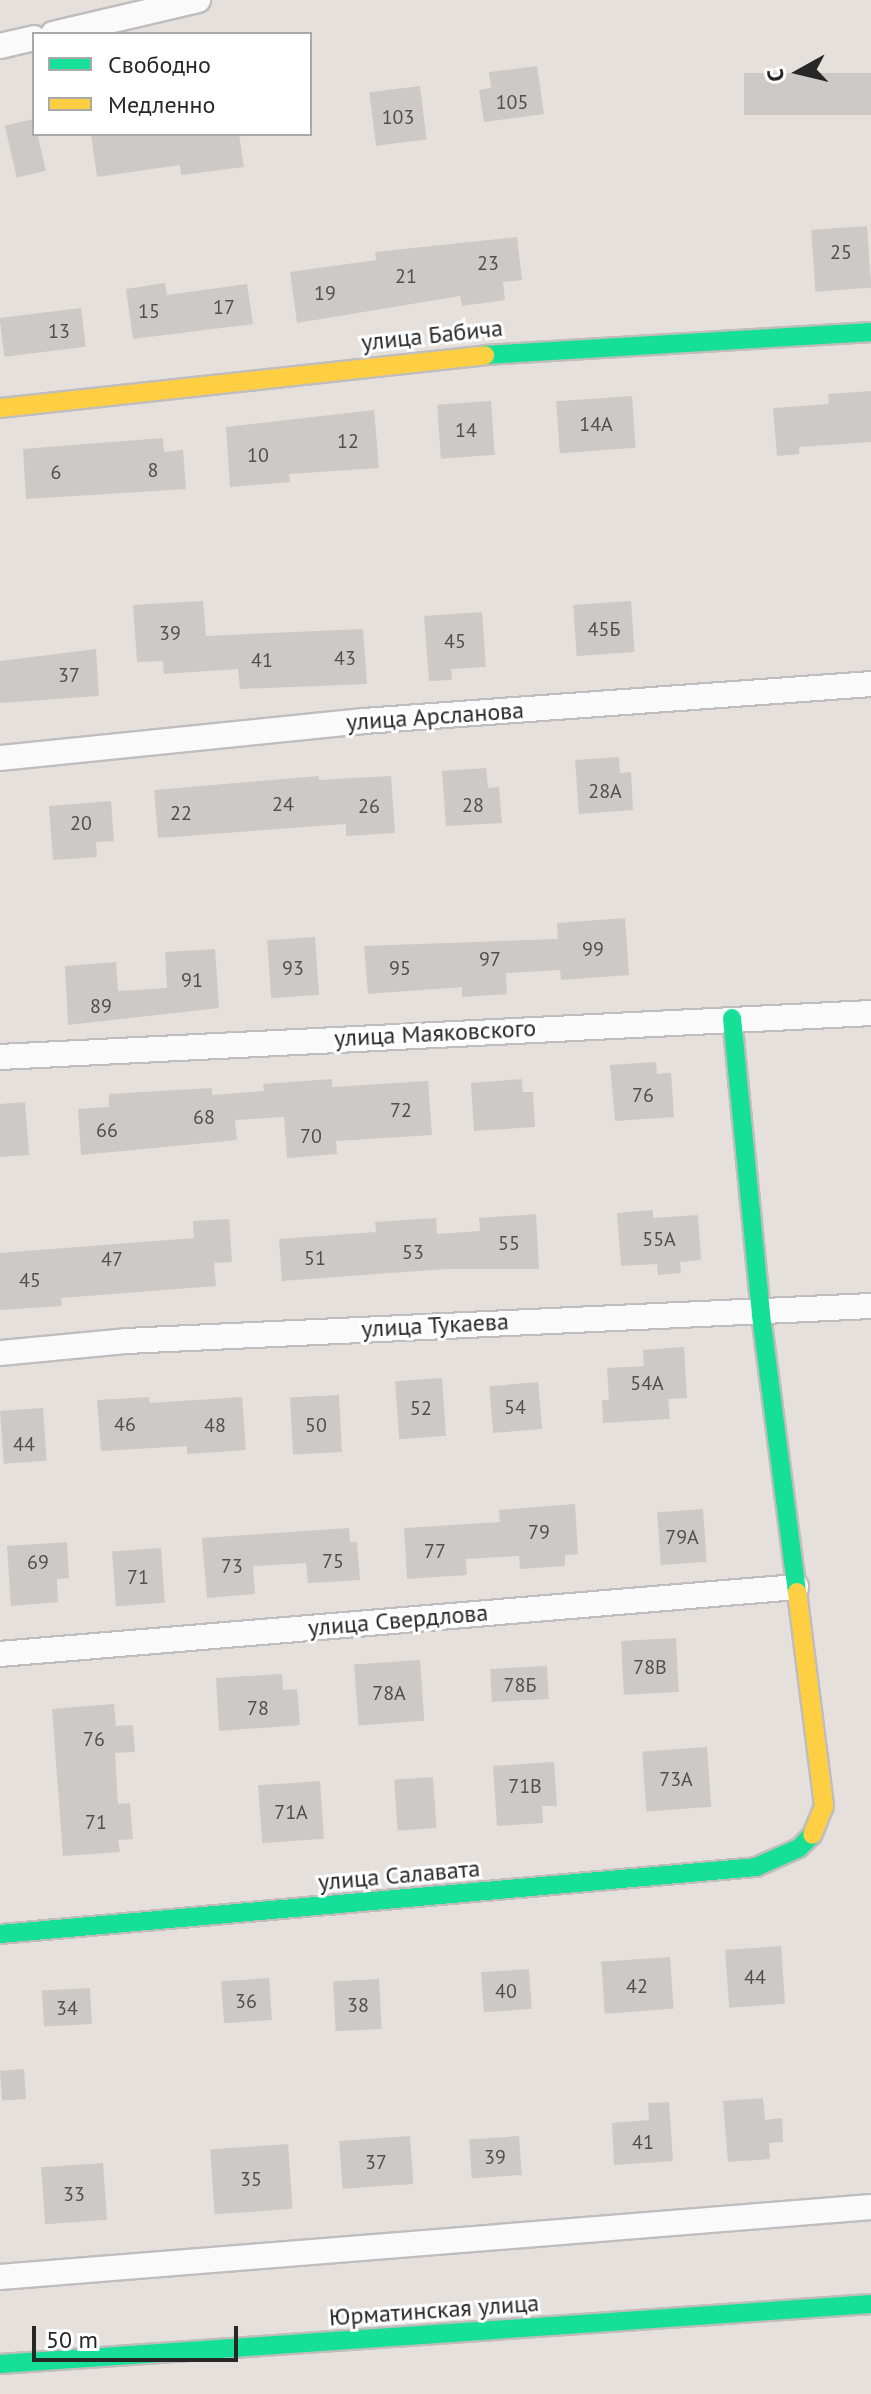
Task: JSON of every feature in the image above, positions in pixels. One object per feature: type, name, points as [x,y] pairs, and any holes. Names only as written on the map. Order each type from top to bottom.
[{"type":"street","points":[[62,32],[198,0]]},
{"type":"street","points":[[0,46],[32,38]]},
{"type":"street","name":"улица Бабича","points":[[0,408],[521,351],[871,332]]},
{"type":"street","name":"улица Арсланова","points":[[0,758],[364,721],[871,684]]},
{"type":"street","name":"улица Маяковского","points":[[0,1057],[871,1013]]},
{"type":"street","points":[[732,1018],[761,1315],[796,1587]]},
{"type":"street","name":"улица Тукаева","points":[[0,1353],[126,1341],[584,1317],[761,1315],[871,1306]]},
{"type":"street","name":"улица Свердлова","points":[[0,1654],[796,1587]]},
{"type":"street","name":"улица Салавата","points":[[0,1934],[756,1867],[799,1848],[815,1832],[824,1806],[796,1587]]},
{"type":"street","points":[[0,2277],[871,2207]]},
{"type":"street","name":"Юрматинская улица","points":[[0,2364],[871,2304]]},
{"type":"building","points":[[537,66],[544,114],[484,122],[479,90],[491,88],[489,72]]},
{"type":"building","points":[[744,73],[871,73],[871,115],[744,115]]},
{"type":"building","points":[[420,86],[427,140],[376,146],[369,92]]},
{"type":"building","points":[[32,119],[32,136],[38,136],[46,171],[17,177],[5,126]]},
{"type":"building","points":[[91,136],[239,136],[244,167],[181,175],[180,165],[97,177]]},
{"type":"building","points":[[867,226],[871,288],[815,292],[811,230]]},
{"type":"building","points":[[517,237],[522,280],[503,282],[505,300],[462,306],[460,296],[297,323],[290,272],[376,260],[375,252]]},
{"type":"building","points":[[165,283],[167,295],[247,284],[253,324],[133,339],[126,289]]},
{"type":"building","points":[[81,308],[86,347],[4,357],[0,318]]},
{"type":"building","points":[[871,391],[871,442],[799,447],[799,454],[777,456],[773,408],[829,404],[828,394]]},
{"type":"building","points":[[632,396],[636,448],[560,453],[556,401]]},
{"type":"building","points":[[491,401],[495,455],[441,459],[437,405]]},
{"type":"building","points":[[374,410],[379,468],[289,474],[290,482],[230,487],[226,427]]},
{"type":"building","points":[[163,438],[164,452],[183,450],[186,489],[26,499],[23,449]]},
{"type":"building","points":[[203,601],[206,636],[363,629],[367,684],[240,689],[238,669],[164,674],[163,661],[137,662],[133,605]]},
{"type":"building","points":[[631,601],[635,652],[577,656],[573,605]]},
{"type":"building","points":[[482,612],[486,667],[451,669],[452,680],[429,681],[424,616]]},
{"type":"building","points":[[96,649],[99,696],[0,703],[0,661]]},
{"type":"building","points":[[619,757],[620,773],[631,772],[633,810],[579,814],[575,760]]},
{"type":"building","points":[[486,768],[488,788],[499,787],[502,823],[446,826],[442,771]]},
{"type":"building","points":[[319,776],[319,780],[391,776],[395,833],[346,836],[346,824],[158,838],[154,790]]},
{"type":"building","points":[[111,801],[114,841],[96,842],[97,857],[53,860],[49,806]]},
{"type":"building","points":[[625,918],[629,975],[561,980],[560,970],[506,973],[507,994],[462,997],[462,987],[368,994],[364,946],[558,939],[557,923]]},
{"type":"building","points":[[315,937],[319,995],[271,998],[267,940]]},
{"type":"building","points":[[215,949],[219,1008],[68,1025],[65,966],[116,962],[118,991],[167,988],[165,952]]},
{"type":"building","points":[[656,1062],[657,1074],[671,1073],[674,1117],[615,1121],[610,1065]]},
{"type":"building","points":[[332,1079],[332,1087],[428,1081],[432,1135],[336,1141],[337,1154],[287,1158],[284,1117],[235,1120],[237,1140],[81,1155],[78,1109],[109,1107],[109,1094],[212,1088],[212,1095],[264,1091],[263,1084]]},
{"type":"building","points":[[522,1079],[523,1092],[533,1092],[535,1127],[474,1131],[471,1083]]},
{"type":"building","points":[[25,1102],[29,1155],[0,1157],[0,1104]]},
{"type":"building","points":[[653,1210],[653,1218],[698,1215],[701,1260],[680,1262],[681,1273],[658,1275],[657,1264],[621,1266],[617,1213]]},
{"type":"building","points":[[536,1214],[539,1269],[445,1269],[282,1281],[279,1239],[376,1232],[375,1222],[436,1218],[437,1234],[480,1231],[479,1218]]},
{"type":"building","points":[[229,1219],[232,1262],[214,1263],[216,1286],[61,1298],[62,1306],[0,1310],[0,1253],[194,1238],[193,1221]]},
{"type":"building","points":[[684,1347],[687,1398],[668,1399],[670,1419],[603,1423],[602,1400],[609,1400],[607,1368],[644,1366],[643,1350]]},
{"type":"building","points":[[442,1378],[446,1436],[399,1439],[395,1381]]},
{"type":"building","points":[[538,1382],[542,1429],[493,1433],[489,1386]]},
{"type":"building","points":[[339,1395],[342,1452],[293,1454],[290,1398]]},
{"type":"building","points":[[149,1397],[150,1403],[242,1397],[246,1450],[187,1454],[187,1446],[101,1451],[97,1400]]},
{"type":"building","points":[[43,1408],[47,1461],[4,1464],[0,1411]]},
{"type":"building","points":[[575,1504],[578,1554],[565,1555],[565,1566],[520,1569],[519,1556],[466,1559],[467,1575],[407,1579],[404,1528],[500,1522],[499,1510]]},
{"type":"building","points":[[703,1509],[707,1562],[661,1565],[657,1512]]},
{"type":"building","points":[[349,1528],[350,1542],[357,1542],[360,1580],[308,1583],[306,1563],[253,1566],[255,1594],[207,1598],[202,1538]]},
{"type":"building","points":[[67,1542],[69,1578],[57,1579],[58,1602],[11,1606],[7,1546]]},
{"type":"building","points":[[161,1548],[165,1603],[116,1606],[112,1551]]},
{"type":"building","points":[[676,1638],[679,1692],[624,1695],[621,1641]]},
{"type":"building","points":[[420,1660],[424,1721],[358,1725],[354,1665]]},
{"type":"building","points":[[547,1666],[549,1699],[492,1702],[490,1669]]},
{"type":"building","points":[[282,1674],[283,1690],[297,1689],[300,1725],[219,1731],[216,1678]]},
{"type":"building","points":[[114,1704],[116,1726],[133,1725],[135,1752],[115,1753],[118,1804],[130,1803],[133,1839],[118,1840],[120,1852],[63,1856],[52,1709]]},
{"type":"building","points":[[707,1747],[711,1807],[646,1811],[642,1752]]},
{"type":"building","points":[[554,1762],[557,1806],[542,1806],[543,1823],[497,1826],[493,1766]]},
{"type":"building","points":[[433,1777],[437,1828],[398,1831],[394,1780]]},
{"type":"building","points":[[320,1781],[324,1839],[262,1843],[258,1785]]},
{"type":"building","points":[[781,1946],[785,2004],[729,2008],[725,1950]]},
{"type":"building","points":[[670,1957],[674,2009],[605,2014],[601,1962]]},
{"type":"building","points":[[529,1969],[532,2009],[484,2012],[481,1972]]},
{"type":"building","points":[[269,1978],[272,2020],[224,2023],[221,1981]]},
{"type":"building","points":[[379,1979],[382,2029],[336,2031],[333,1981]]},
{"type":"building","points":[[90,1988],[92,2024],[44,2026],[42,1991]]},
{"type":"building","points":[[24,2069],[26,2099],[2,2101],[0,2071]]},
{"type":"building","points":[[763,2098],[765,2120],[782,2118],[783,2142],[769,2143],[770,2159],[728,2162],[723,2101]]},
{"type":"building","points":[[669,2102],[673,2161],[614,2165],[612,2123],[649,2120],[648,2103]]},
{"type":"building","points":[[410,2136],[413,2184],[343,2189],[339,2141]]},
{"type":"building","points":[[519,2136],[522,2175],[472,2178],[469,2139]]},
{"type":"building","points":[[288,2144],[293,2209],[215,2214],[210,2149]]},
{"type":"building","points":[[103,2163],[107,2220],[45,2224],[41,2167]]},
{"type":"traffic: fast","points":[[485,355],[871,332]]},
{"type":"traffic: fast","points":[[732,1018],[761,1315],[797,1592]]},
{"type":"traffic: fast","points":[[0,1934],[756,1867],[799,1848],[812,1835]]},
{"type":"traffic: fast","points":[[0,2364],[871,2304]]},
{"type":"traffic: slow","points":[[0,408],[485,355]]},
{"type":"traffic: slow","points":[[797,1592],[824,1806],[812,1835]]}]
